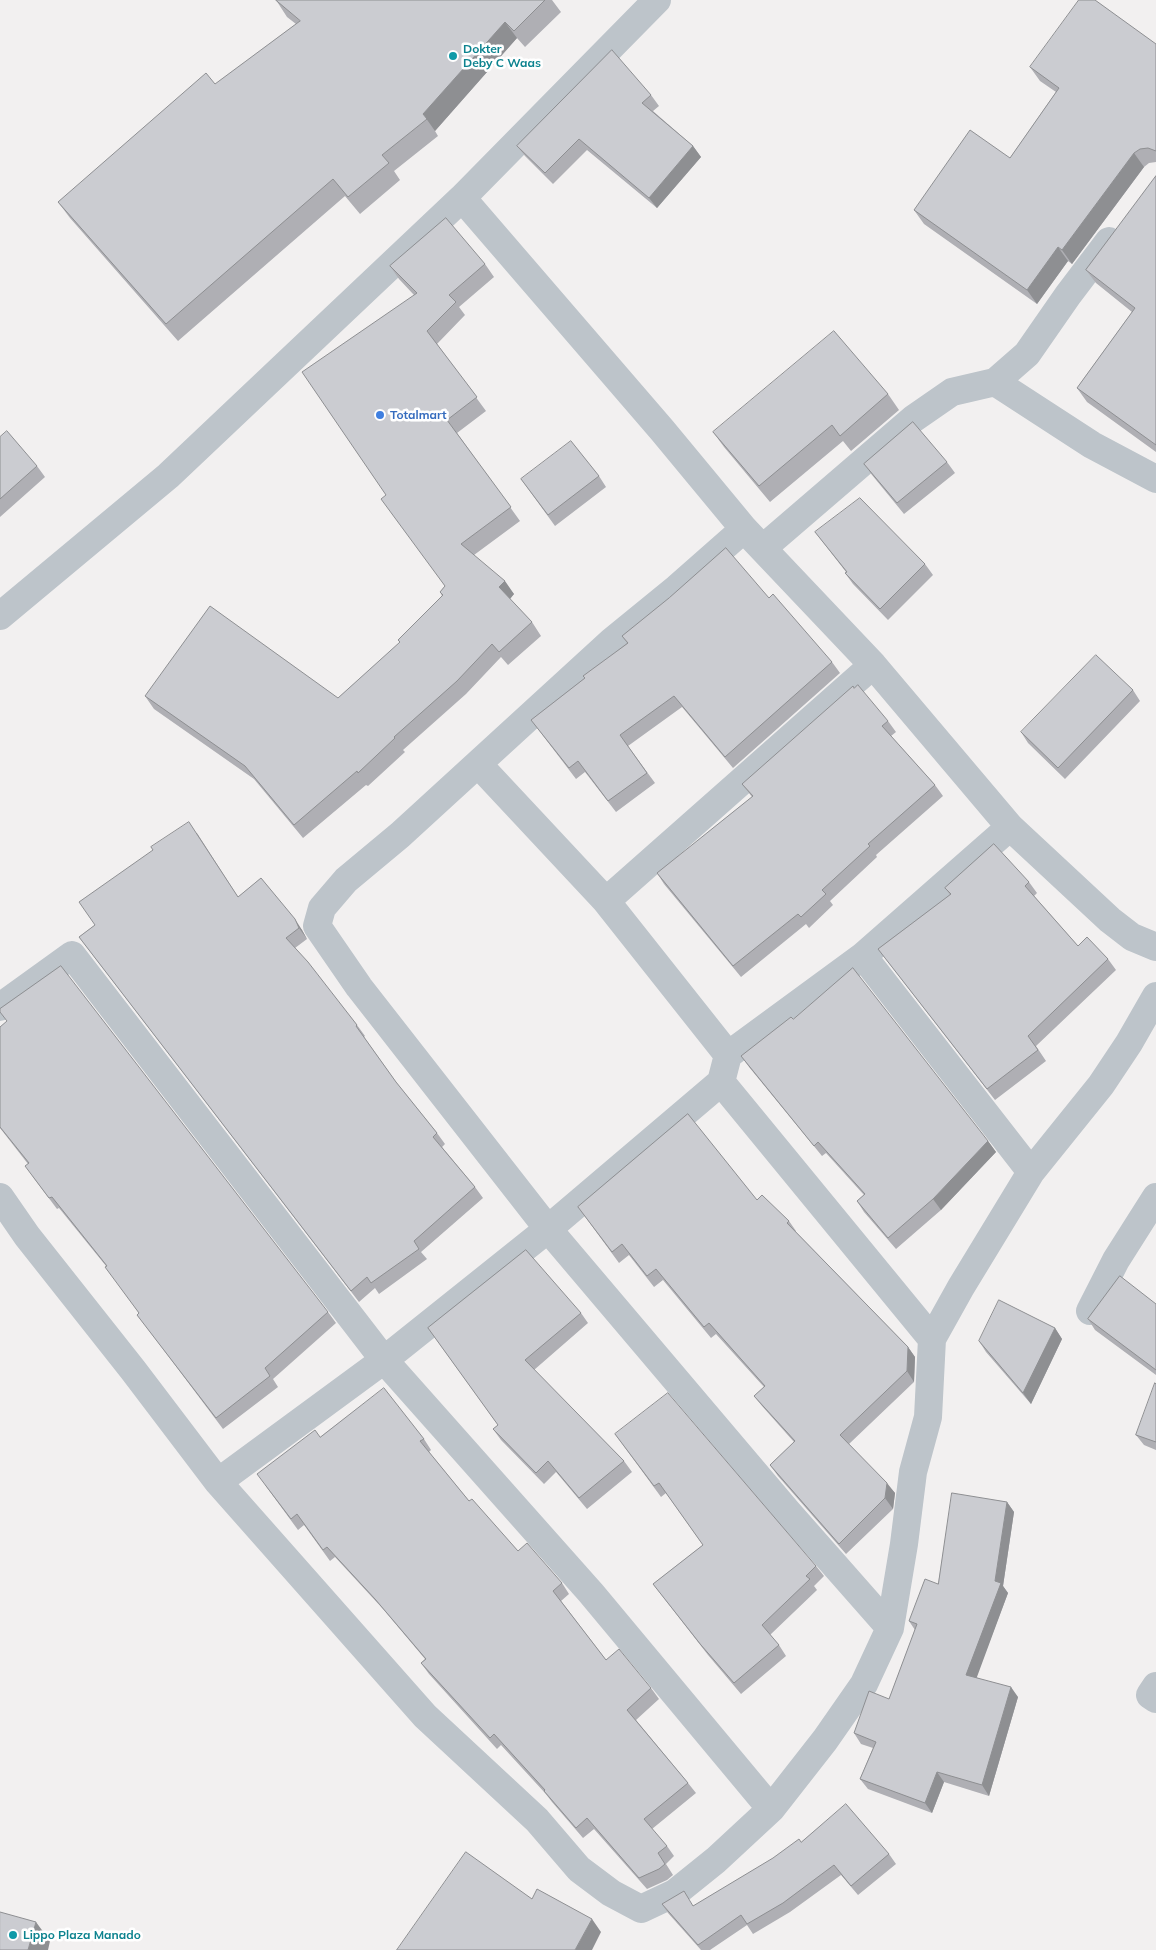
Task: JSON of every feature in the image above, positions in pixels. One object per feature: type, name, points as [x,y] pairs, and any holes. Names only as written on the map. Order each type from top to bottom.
[{"type":"street","points":[[0,616],[168,476],[462,198],[657,0]]},
{"type":"street","points":[[462,198],[656,422],[744,529],[874,665],[1010,827],[1110,920],[1132,936],[1156,947]]},
{"type":"street","points":[[763,548],[913,419],[952,392],[995,382],[1027,354],[1068,295],[1126,219]]},
{"type":"street","points":[[995,382],[1092,445],[1156,478]]},
{"type":"street","points":[[744,529],[677,588],[612,641],[400,835],[346,880],[322,908],[316,926],[359,987],[548,1229],[787,1512],[890,1628]]},
{"type":"street","points":[[606,901],[874,665]]},
{"type":"street","points":[[478,764],[606,901],[728,1055]]},
{"type":"street","points":[[218,1482],[384,1360],[548,1229],[721,1082],[728,1055],[863,956],[1010,827]]},
{"type":"street","points":[[0,1007],[72,955],[384,1360],[591,1593],[771,1809]]},
{"type":"street","points":[[863,956],[1032,1172]]},
{"type":"street","points":[[0,1197],[27,1236],[133,1370],[218,1482],[425,1716],[537,1820],[579,1869],[610,1893],[641,1909],[676,1893],[716,1860],[771,1809],[825,1740],[864,1684],[890,1628],[904,1544],[913,1472],[928,1417],[932,1340],[961,1286],[1032,1172],[1101,1085],[1129,1043],[1156,996]]},
{"type":"street","points":[[721,1082],[932,1340]]},
{"type":"street","points":[[1090,1311],[1116,1260],[1156,1197]]},
{"type":"street","points":[[1156,1686],[1150,1695],[1156,1699]]},
{"type":"building","points":[[276,0],[545,0],[514,31],[505,22],[423,114],[427,119],[382,155],[389,163],[348,197],[333,179],[166,324],[58,202],[206,73],[215,84],[300,21]]},
{"type":"building","points":[[1079,0],[1095,0],[1156,44],[1156,151],[1148,148],[1140,149],[1134,153],[1062,250],[1058,247],[1027,290],[914,210],[970,130],[1010,158],[1059,88],[1030,67]]},
{"type":"building","points":[[612,50],[651,95],[642,103],[693,146],[649,198],[579,139],[545,173],[517,146]]},
{"type":"building","points":[[1156,176],[1156,445],[1077,388],[1135,308],[1086,270]]},
{"type":"building","points":[[446,218],[485,264],[449,295],[456,302],[427,331],[477,397],[447,420],[511,507],[461,544],[505,581],[499,587],[532,622],[499,652],[492,644],[457,681],[394,737],[358,773],[357,771],[294,825],[245,766],[145,696],[210,606],[338,698],[400,642],[398,640],[443,595],[440,592],[445,586],[381,499],[386,495],[302,372],[417,293],[390,266]]},
{"type":"building","points":[[834,331],[888,394],[840,436],[832,425],[759,486],[713,432]]},
{"type":"building","points":[[913,422],[947,462],[897,503],[864,464]]},
{"type":"building","points":[[7,431],[37,466],[0,499],[0,437]]},
{"type":"building","points":[[571,441],[599,476],[548,515],[521,479]]},
{"type":"building","points":[[860,498],[925,564],[880,609],[845,573],[847,572],[815,532]]},
{"type":"building","points":[[726,548],[769,598],[773,594],[832,662],[725,757],[674,696],[620,735],[647,773],[608,801],[578,761],[569,768],[531,720],[585,678],[583,676],[628,643],[622,636]]},
{"type":"building","points":[[1096,655],[1133,690],[1058,768],[1021,732]]},
{"type":"building","points":[[858,685],[888,721],[882,726],[935,785],[868,844],[870,846],[822,890],[826,894],[801,917],[798,914],[733,966],[657,873],[753,796],[742,784],[853,686],[854,688]]},
{"type":"building","points":[[189,822],[238,897],[261,878],[295,919],[299,928],[286,938],[308,962],[357,1025],[396,1082],[437,1133],[433,1137],[475,1187],[414,1241],[419,1249],[371,1283],[367,1277],[351,1291],[79,937],[95,925],[79,902],[153,850],[151,847]]},
{"type":"building","points":[[994,844],[1029,882],[1025,886],[1078,946],[1087,937],[1108,959],[1028,1036],[1038,1050],[987,1089],[878,949],[951,894],[945,888]]},
{"type":"building","points":[[61,966],[328,1312],[265,1368],[270,1376],[216,1418],[137,1315],[139,1313],[105,1267],[107,1266],[52,1197],[49,1198],[25,1166],[29,1163],[0,1127],[0,1027],[7,1021],[0,1012],[0,1009]]},
{"type":"building","points":[[853,968],[988,1141],[933,1199],[888,1238],[857,1201],[865,1194],[818,1142],[814,1146],[741,1056],[791,1017],[793,1019]]},
{"type":"building","points":[[688,1114],[757,1200],[762,1195],[789,1221],[787,1223],[908,1347],[907,1371],[840,1435],[887,1483],[885,1498],[839,1544],[770,1465],[795,1441],[754,1396],[765,1386],[709,1323],[704,1327],[656,1269],[647,1276],[622,1244],[612,1252],[578,1207]]},
{"type":"building","points":[[526,1250],[581,1313],[525,1360],[624,1461],[579,1498],[548,1461],[536,1473],[493,1429],[498,1425],[428,1328]]},
{"type":"building","points":[[1120,1276],[1156,1304],[1156,1370],[1088,1319]]},
{"type":"building","points":[[999,1300],[1055,1328],[1023,1393],[979,1341]]},
{"type":"building","points":[[1156,1384],[1156,1442],[1136,1435]]},
{"type":"building","points":[[384,1388],[424,1439],[420,1441],[469,1501],[472,1499],[518,1551],[527,1543],[562,1583],[553,1591],[606,1660],[619,1649],[651,1688],[627,1710],[688,1783],[644,1819],[667,1846],[658,1853],[665,1864],[659,1869],[639,1878],[587,1818],[576,1828],[545,1790],[494,1734],[490,1738],[421,1663],[426,1659],[375,1599],[327,1547],[323,1550],[297,1514],[291,1519],[257,1474],[315,1430],[320,1437]]},
{"type":"building","points":[[668,1393],[816,1566],[806,1576],[810,1579],[762,1625],[779,1645],[734,1683],[653,1584],[703,1545],[659,1483],[654,1486],[615,1434]]},
{"type":"building","points":[[952,1493],[1007,1502],[995,1581],[1001,1583],[966,1675],[1011,1687],[982,1785],[937,1772],[925,1803],[860,1779],[876,1742],[854,1733],[869,1691],[889,1699],[917,1624],[909,1621],[925,1579],[938,1584]]},
{"type":"building","points":[[846,1804],[889,1854],[851,1886],[834,1865],[783,1903],[747,1924],[741,1915],[698,1945],[662,1904],[684,1891],[693,1906],[773,1858],[799,1839],[801,1842]]},
{"type":"building","points":[[466,1852],[532,1899],[537,1889],[592,1919],[575,1950],[397,1950]]},
{"type":"building","points":[[0,1912],[36,1922],[28,1950],[0,1950]]},
{"type":"place","name":"Dokter Deby C Waas","points":[[453,56]]},
{"type":"place","name":"Totalmart","points":[[380,415]]},
{"type":"place","name":"Lippo Plaza Manado","points":[[13,1935]]}]
